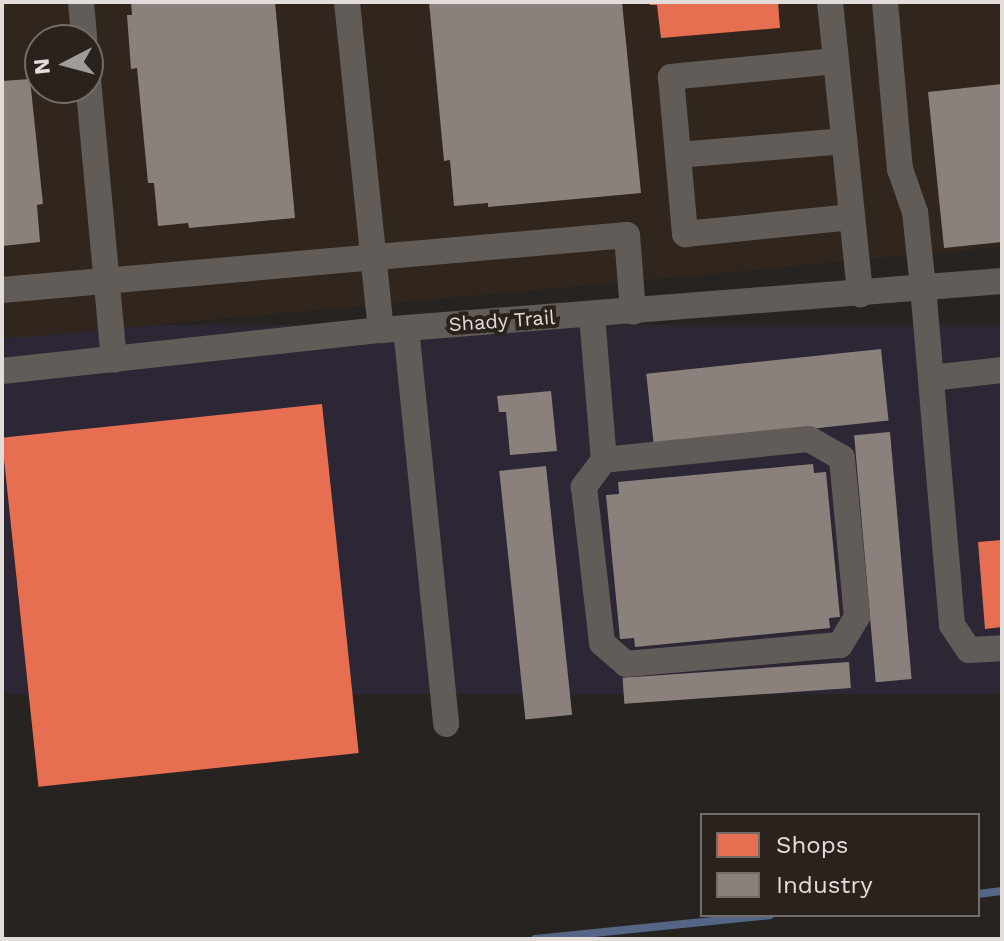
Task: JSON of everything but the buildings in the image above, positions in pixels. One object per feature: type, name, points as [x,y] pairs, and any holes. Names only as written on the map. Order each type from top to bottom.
[{"type":"street","points":[[81,2],[83,24]]},
{"type":"street","points":[[347,2],[372,257],[394,329],[446,724]]},
{"type":"street","points":[[830,2],[860,294]]},
{"type":"street","points":[[885,2],[900,169],[915,212],[952,625],[969,650],[1002,648]]},
{"type":"street","points":[[836,61],[671,77],[685,234],[852,217]]},
{"type":"street","points":[[90,104],[114,360]]},
{"type":"street","points":[[678,155],[844,141]]},
{"type":"street","points":[[2,290],[627,235],[633,312]]},
{"type":"street","name":"Shady Trail","points":[[2,371],[394,329],[1002,281]]},
{"type":"street","points":[[592,315],[604,460],[584,487],[602,643],[626,664],[840,645],[857,617],[842,458],[809,439],[604,460]]},
{"type":"street","points":[[931,378],[1002,370]]},
{"type":"shaded area","points":[[2,2],[1002,2],[1002,247],[2,339]]},
{"type":"shaded area","points":[[2,325],[1002,325],[1002,694],[2,694]]},
{"type":"waterway","points":[[980,894],[1002,891]]},
{"type":"waterway","points":[[535,939],[750,917]]}]
